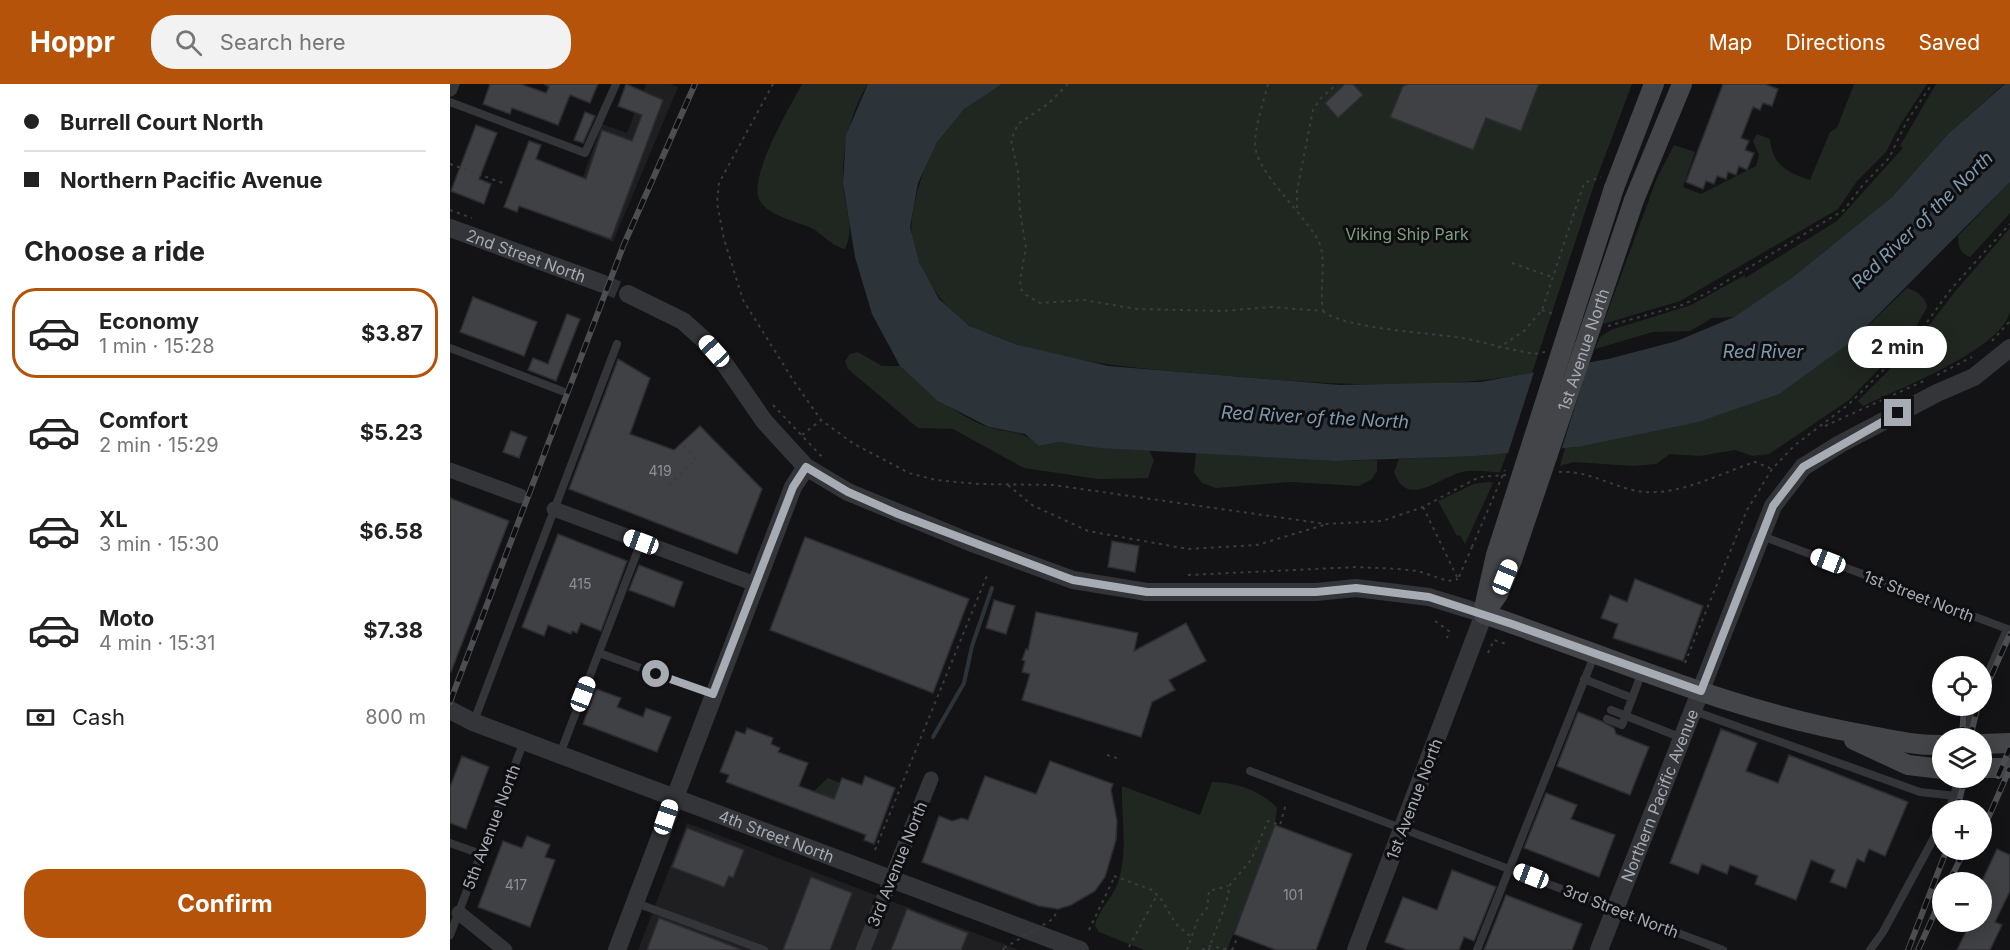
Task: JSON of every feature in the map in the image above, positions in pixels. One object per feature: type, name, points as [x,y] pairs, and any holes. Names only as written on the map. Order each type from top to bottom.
[{"type":"main road","name":"1st Avenue North","points":[[1504,557],[1607,187],[1654,84]]},
{"type":"main road","name":"1st Avenue North","points":[[1484,614],[1486,590],[1504,557],[1634,201],[1682,84]]},
{"type":"main road","points":[[1484,614],[1701,691],[1827,728],[1910,743],[1932,744]]},
{"type":"main road","points":[[1827,728],[1908,765],[1932,768]]},
{"type":"main road","points":[[1992,741],[2010,743]]},
{"type":"main road","points":[[1992,768],[2010,768]]},
{"type":"street","points":[[450,89],[452,84]]},
{"type":"street","name":"2nd Street North","points":[[450,228],[601,283]]},
{"type":"street","points":[[628,294],[683,321],[703,339],[724,363],[764,421],[806,467],[848,492],[898,514],[1073,580],[1147,592],[1316,592],[1356,588],[1429,597],[1484,614]]},
{"type":"street","name":"Northern Pacific Avenue","points":[[1599,950],[1773,506],[1803,467],[1840,444],[1937,393],[1974,377],[2010,348]]},
{"type":"street","points":[[617,950],[755,584],[793,487],[806,467]]},
{"type":"street","points":[[450,470],[520,496]]},
{"type":"street","points":[[554,510],[755,584]]},
{"type":"street","name":"1st Avenue North","points":[[1356,950],[1484,614]]},
{"type":"street","name":"4th Street North","points":[[450,710],[473,722],[891,877],[1080,950]]},
{"type":"street","name":"4th Street North","points":[[450,720],[473,722]]},
{"type":"street","name":"3rd Avenue North","points":[[863,950],[931,779]]},
{"type":"street","points":[[459,913],[505,950]]},
{"type":"lane","points":[[450,102],[585,153],[616,84]]},
{"type":"lane","points":[[473,722],[617,344]]},
{"type":"lane","points":[[450,348],[562,391]]},
{"type":"lane","name":"1st Street North","points":[[1761,536],[2009,630]]},
{"type":"lane","points":[[560,754],[641,542]]},
{"type":"lane","points":[[1992,666],[2009,630]]},
{"type":"lane","points":[[1477,950],[1578,708],[1584,679],[1595,652]]},
{"type":"lane","points":[[599,653],[713,694]]},
{"type":"lane","points":[[1607,719],[1622,725],[1643,671]]},
{"type":"lane","points":[[1584,679],[1632,698]]},
{"type":"lane","points":[[1611,710],[1682,738]]},
{"type":"lane","points":[[1693,711],[1920,792],[1955,796]]},
{"type":"lane","name":"5th Avenue North","points":[[450,935],[524,741]]},
{"type":"lane","name":"3rd Street North","points":[[1250,771],[1724,950]]},
{"type":"lane","points":[[1953,800],[1958,788]]},
{"type":"lane","points":[[1870,950],[1883,932],[1932,841]]},
{"type":"lane","points":[[450,843],[481,854]]},
{"type":"lane","points":[[634,902],[764,950]]},
{"type":"path","points":[[773,84],[719,183],[717,203],[724,239],[743,300],[821,420],[854,444],[909,473],[936,480],[1008,485],[1053,485],[1326,524],[1382,521],[1423,507],[1479,477],[1513,475]]},
{"type":"path","points":[[1068,84],[1048,104],[1018,124],[1011,140],[1018,172],[1020,212],[1026,248],[1021,289],[1026,295],[1041,303],[1084,300],[1137,309],[1224,311],[1271,307],[1323,311],[1334,318],[1432,336],[1463,338],[1498,348],[1535,354],[1546,352]]},
{"type":"path","points":[[1268,84],[1259,112],[1256,154],[1269,178],[1297,208],[1323,253],[1320,293],[1323,311]]},
{"type":"path","points":[[1297,208],[1297,191],[1313,110],[1320,99],[1337,84]]},
{"type":"path","points":[[1602,329],[1682,305],[1707,293],[1844,210],[1862,186],[1889,158],[1907,121],[1932,84]]},
{"type":"path","points":[[450,164],[503,183]]},
{"type":"path","points":[[1498,348],[1524,331],[1542,310],[1584,183],[1594,177],[1602,177],[1607,187]]},
{"type":"path","points":[[1685,663],[1747,510],[1772,469],[1796,445],[1850,404],[1914,340],[1951,289],[2010,224]]},
{"type":"path","points":[[1512,263],[1552,277]]},
{"type":"path","points":[[1986,347],[2010,321]]},
{"type":"path","points":[[1820,429],[1979,352]]},
{"type":"path","points":[[766,398],[826,460]]},
{"type":"path","points":[[802,436],[821,420]]},
{"type":"path","points":[[669,485],[696,459],[681,443]]},
{"type":"path","points":[[1558,472],[1569,471],[1598,477],[1621,487],[1644,492],[1668,491],[1755,462],[1772,469]]},
{"type":"path","points":[[1008,485],[1032,505],[1088,531],[1188,549],[1257,545],[1326,524]]},
{"type":"path","points":[[1423,507],[1458,579]]},
{"type":"path","points":[[1458,579],[1472,547]]},
{"type":"path","points":[[1186,576],[1357,567],[1418,571],[1448,581],[1458,579]]},
{"type":"path","points":[[875,850],[988,573]]},
{"type":"path","points":[[1435,621],[1449,631],[1447,638]]},
{"type":"path","points":[[1488,653],[1494,640],[1506,644]]},
{"type":"path","points":[[1107,755],[1120,759]]},
{"type":"path","points":[[1187,950],[1197,921],[1207,908],[1209,891],[1229,886],[1251,860],[1268,820],[1280,825],[1286,804]]},
{"type":"path","points":[[1089,930],[1113,878],[1152,890],[1176,924],[1191,937]]},
{"type":"path","points":[[1210,948],[1220,913],[1229,894],[1229,886]]},
{"type":"path","points":[[1129,947],[1157,895]]},
{"type":"path","points":[[1003,950],[1053,919],[1058,909]]},
{"type":"path","points":[[1202,950],[1210,948],[1232,950],[1238,936]]},
{"type":"shaded area","points":[[646,84],[671,84],[678,87],[613,242],[566,224],[602,124],[627,133]]},
{"type":"shaded area","points":[[687,823],[1019,950],[638,950]]},
{"type":"green space","points":[[802,84],[868,84],[856,106],[848,131],[844,157],[843,182],[849,224],[845,249],[835,245],[811,228],[768,210],[759,199],[757,188],[765,158]]},
{"type":"green space","name":"Viking Ship Park","points":[[1002,84],[1632,84],[1593,188],[1532,373],[1448,383],[1405,385],[1278,380],[1118,366],[1044,352],[968,325],[946,304],[926,277],[914,247],[911,231],[912,217],[923,172],[944,132],[968,105]]},
{"type":"green space","points":[[1854,84],[1927,84],[1900,125],[1886,152],[1857,181],[1838,209],[1680,301],[1603,324],[1657,178],[1674,145],[1695,152],[1683,187],[1701,194],[1756,166],[1759,155],[1753,141],[1757,134],[1770,139],[1774,155],[1782,167],[1810,180],[1830,132],[1837,128]]},
{"type":"green space","points":[[1936,84],[2004,84],[1949,133],[1892,197],[1793,277],[1734,317],[1712,318],[1690,331],[1653,332],[1595,349],[1600,337],[1611,330],[1691,305],[1745,275],[1745,278],[1837,221],[1903,148],[1900,146]]},
{"type":"green space","points":[[2010,182],[2010,213],[1970,257],[1964,254],[1958,243],[1958,236]]},
{"type":"green space","points":[[2010,228],[2010,311],[2003,325],[1989,340],[1969,354],[1863,406],[1858,401],[1914,345],[1954,293]]},
{"type":"green space","points":[[1907,288],[1920,295],[1927,307],[1911,336],[1849,400],[1769,454],[1753,456],[1735,450],[1700,456],[1670,454],[1656,464],[1633,466],[1574,462],[1560,466],[1565,448],[1577,447],[1852,341]]},
{"type":"green space","points":[[858,352],[882,366],[900,366],[941,401],[975,422],[1026,436],[1040,446],[1059,442],[1149,450],[1154,460],[1148,478],[1098,479],[1024,468],[953,429],[918,428],[848,369],[845,361],[850,354]]},
{"type":"green space","points":[[1196,453],[1335,461],[1377,460],[1377,471],[1372,479],[1359,486],[1290,482],[1216,488],[1202,483],[1194,472]]},
{"type":"green space","points":[[1507,453],[1500,472],[1462,472],[1415,490],[1400,483],[1394,472],[1399,459]]},
{"type":"green space","points":[[1493,483],[1465,544],[1460,535],[1457,536],[1438,501],[1474,484]]},
{"type":"green space","points":[[828,778],[840,783],[834,799],[814,791]]},
{"type":"green space","points":[[1212,782],[1230,784],[1256,792],[1277,808],[1275,825],[1227,950],[1144,950],[1099,932],[1095,926],[1097,920],[1117,885],[1123,861],[1122,786],[1200,815]]},
{"type":"water","name":"Red River","points":[[868,84],[1002,84],[964,109],[937,142],[918,183],[910,227],[919,262],[939,299],[969,326],[1018,345],[1108,366],[1340,385],[1481,382],[1608,359],[1677,341],[1734,317],[1793,277],[1892,197],[1949,133],[2005,84],[2010,84],[2010,182],[1852,341],[1779,394],[1698,422],[1577,447],[1473,456],[1335,461],[1101,448],[1059,442],[1039,446],[1025,434],[989,427],[938,401],[900,366],[872,314],[855,257],[843,183],[846,135]]},
{"type":"pier","points":[[1590,359],[1561,451],[1507,456],[1535,369]]},
{"type":"building","points":[[490,84],[521,84],[546,93],[549,87],[544,84],[598,84],[590,103],[570,95],[558,125],[512,108],[510,114],[483,104]]},
{"type":"building","points":[[626,84],[663,100],[611,239],[519,206],[517,212],[504,207],[529,141],[541,145],[536,159],[586,179],[602,130],[632,141],[642,115],[618,106]]},
{"type":"building","points":[[1345,84],[1353,84],[1363,95],[1338,118],[1325,103]]},
{"type":"building","points":[[1408,84],[1539,84],[1521,131],[1486,118],[1473,150],[1390,117],[1403,86]]},
{"type":"building","points":[[1723,84],[1765,84],[1778,89],[1772,106],[1763,103],[1760,110],[1753,107],[1741,138],[1749,141],[1745,150],[1754,153],[1747,170],[1739,166],[1736,175],[1728,172],[1726,179],[1717,176],[1714,184],[1706,181],[1703,189],[1686,182]]},
{"type":"building","points":[[585,112],[595,116],[583,143],[574,140]]},
{"type":"building","points":[[476,125],[497,133],[479,179],[491,184],[484,204],[451,191]]},
{"type":"building","points":[[473,297],[537,322],[524,356],[460,332]]},
{"type":"building","points":[[567,314],[580,319],[556,381],[528,370],[533,358],[548,364]]},
{"type":"building","points":[[618,359],[650,378],[630,434],[674,450],[700,426],[762,489],[737,554],[569,489]]},
{"type":"building","points":[[511,431],[527,437],[519,458],[503,452]]},
{"type":"building","points":[[450,498],[509,521],[451,672],[450,672]]},
{"type":"building","points":[[558,534],[627,561],[601,631],[581,623],[577,633],[572,631],[571,634],[548,625],[544,636],[522,627]]},
{"type":"building","points":[[805,537],[969,599],[933,693],[770,630]]},
{"type":"building","points":[[1112,541],[1139,546],[1135,572],[1108,567]]},
{"type":"building","points":[[639,565],[683,582],[674,607],[629,590]]},
{"type":"building","points":[[1635,579],[1703,606],[1683,661],[1613,638],[1618,624],[1601,618],[1610,595],[1627,602]]},
{"type":"building","points":[[994,600],[1015,606],[1006,634],[986,628]]},
{"type":"building","points":[[1036,612],[1138,633],[1134,651],[1186,623],[1206,661],[1169,680],[1175,690],[1152,702],[1141,737],[1022,700],[1030,674],[1022,672],[1025,661],[1022,660],[1026,649],[1028,650]]},
{"type":"building","points":[[596,689],[621,698],[617,707],[643,717],[646,708],[671,717],[657,752],[583,724]]},
{"type":"building","points":[[1578,712],[1614,728],[1616,734],[1649,747],[1630,795],[1557,766]]},
{"type":"building","points":[[747,728],[773,738],[771,744],[780,748],[778,752],[808,763],[799,786],[834,799],[842,778],[862,785],[865,776],[895,788],[874,844],[864,840],[866,835],[726,782],[729,775],[720,772],[736,731],[745,734]]},
{"type":"building","points":[[1721,729],[1757,743],[1746,771],[1778,783],[1789,755],[1908,802],[1885,856],[1869,849],[1864,862],[1857,859],[1846,888],[1830,882],[1835,870],[1811,860],[1796,900],[1755,884],[1758,876],[1730,865],[1727,874],[1702,864],[1698,874],[1670,863]]},
{"type":"building","points":[[462,756],[489,767],[466,829],[450,823],[450,787]]},
{"type":"building","points":[[1050,761],[1113,784],[1111,790],[1117,821],[1116,840],[1105,877],[1095,891],[1071,905],[1058,909],[1039,906],[922,862],[939,816],[952,821],[962,818],[968,820],[985,776],[1036,794]]},
{"type":"building","points":[[1546,793],[1577,805],[1571,819],[1615,835],[1599,877],[1524,848]]},
{"type":"building","points":[[1275,825],[1352,854],[1316,950],[1276,950],[1234,934]]},
{"type":"building","points":[[687,828],[744,850],[733,878],[729,876],[724,887],[672,867]]},
{"type":"building","points":[[527,836],[550,845],[545,857],[555,860],[530,927],[478,907],[503,841],[522,848]]},
{"type":"building","points":[[1997,849],[2010,855],[2010,891],[1995,922],[2002,925],[1990,950],[1957,950],[1966,932],[1992,932],[1992,872],[1986,872]]},
{"type":"building","points":[[1452,870],[1496,887],[1474,941],[1464,937],[1459,950],[1407,950],[1385,942],[1403,897],[1437,910]]},
{"type":"building","points":[[811,877],[852,893],[830,950],[783,950]]},
{"type":"building","points":[[1506,895],[1582,924],[1572,950],[1484,950]]},
{"type":"building","points":[[907,909],[968,933],[961,950],[891,950]]},
{"type":"building","points":[[659,918],[740,949],[740,950],[647,950]]},
{"type":"waterway","points":[[933,737],[964,683],[972,646],[992,588]]},
{"type":"tunnel","points":[[601,283],[628,294]]},
{"type":"railway","points":[[450,702],[624,244],[695,84]]},
{"type":"railway","points":[[1992,674],[2010,634]]},
{"type":"railway","points":[[1963,716],[1963,728]]},
{"type":"railway","points":[[1972,728],[1975,716]]},
{"type":"railway","points":[[1998,776],[2010,748]]},
{"type":"railway","points":[[1992,809],[2010,768]]},
{"type":"railway","points":[[1959,800],[1962,788]]},
{"type":"railway","points":[[1908,950],[1943,860]]},
{"type":"railway","points":[[1954,872],[1960,860]]},
{"type":"railway","points":[[1918,950],[1932,919]]},
{"type":"route","points":[[656,674],[713,694],[793,487],[806,467],[848,492],[898,514],[1073,580],[1147,592],[1316,592],[1356,588],[1429,597],[1595,652],[1701,691],[1773,506],[1803,467],[1898,413]]},
{"type":"water label","name":"Red River of the North","points":[[1922,220]]},
{"type":"water label","name":"Red River of the North","points":[[1315,417]]}]
